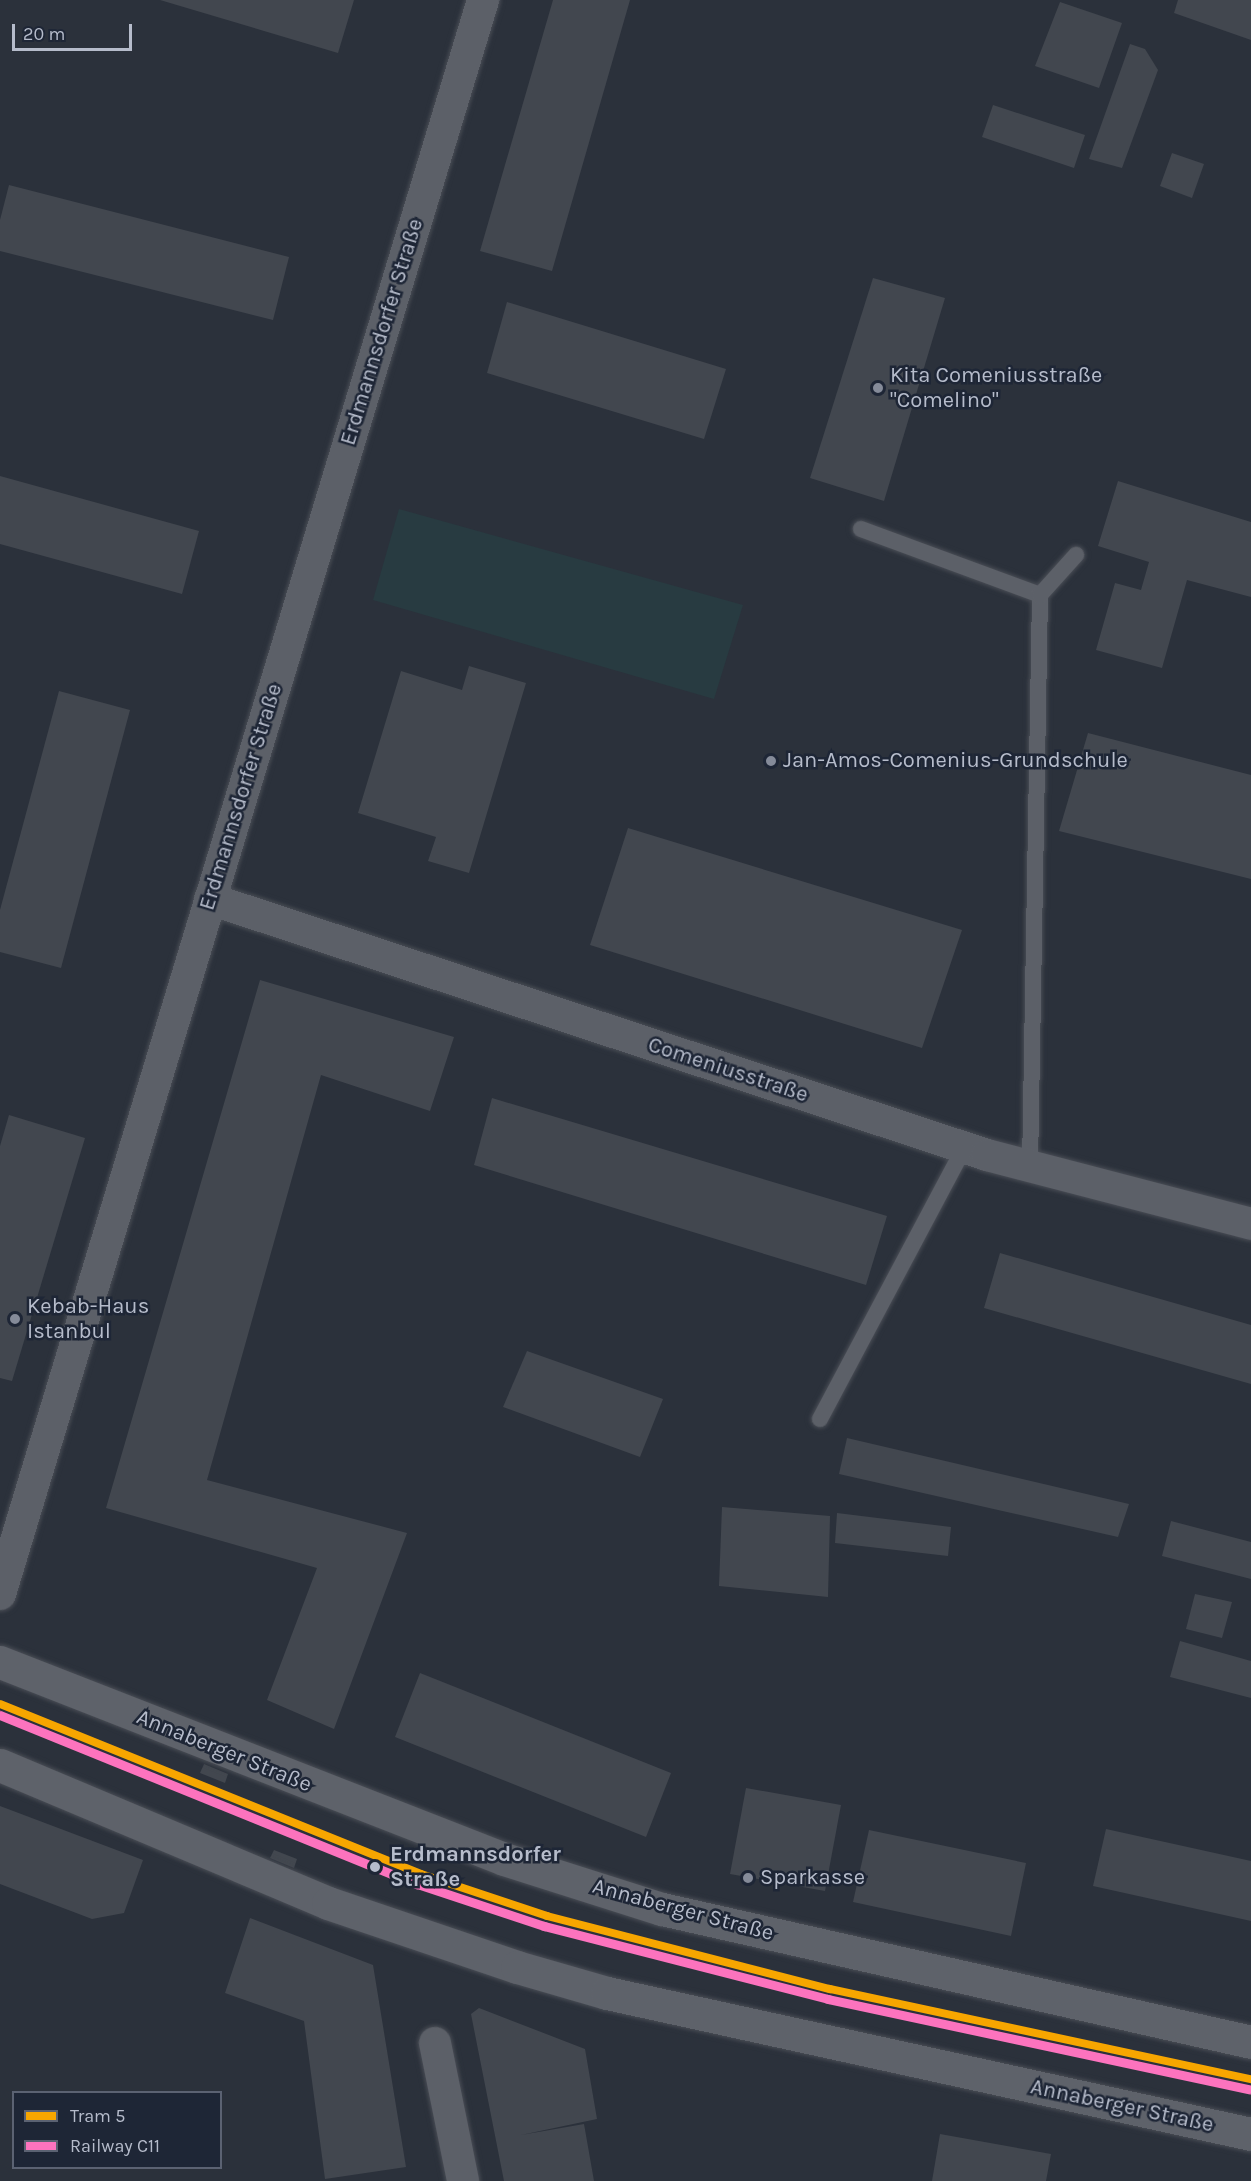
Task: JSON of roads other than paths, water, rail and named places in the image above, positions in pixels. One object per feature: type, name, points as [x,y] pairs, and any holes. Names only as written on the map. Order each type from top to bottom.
[{"type":"main road","name":"Annaberger Straße","points":[[0,1662],[504,1858],[662,1909],[1251,2042]]},
{"type":"main road","name":"Annaberger Straße","points":[[0,1765],[317,1899],[517,1967],[630,1998],[1251,2134]]},
{"type":"street","name":"Erdmannsdorfer Straße","points":[[0,1594],[483,0]]},
{"type":"street","name":"Comeniusstraße","points":[[210,899],[964,1148],[1251,1224]]},
{"type":"street","points":[[435,2043],[463,2181]]},
{"type":"lane","points":[[861,529],[1040,596]]},
{"type":"lane","points":[[1030,1167],[1040,596],[1076,555]]},
{"type":"lane","points":[[820,1419],[964,1148]]},
{"type":"tram line","name":"5","points":[[0,1704],[421,1874],[547,1916],[830,1989],[1251,2079]]},
{"type":"rail line","name":"C11","points":[[0,1715],[417,1884],[544,1926],[828,1999],[1249,2089]]},
{"type":"place","name":"Kita Comeniusstraße \"Comelino\"","points":[[878,388]]},
{"type":"place","name":"Jan-Amos-Comenius-Grundschule","points":[[771,761]]},
{"type":"place","name":"Kebab-Haus Istanbul","points":[[15,1319]]},
{"type":"place","name":"Erdmannsdorfer Straße","points":[[375,1867]]},
{"type":"place","name":"Sparkasse","points":[[748,1878]]}]
